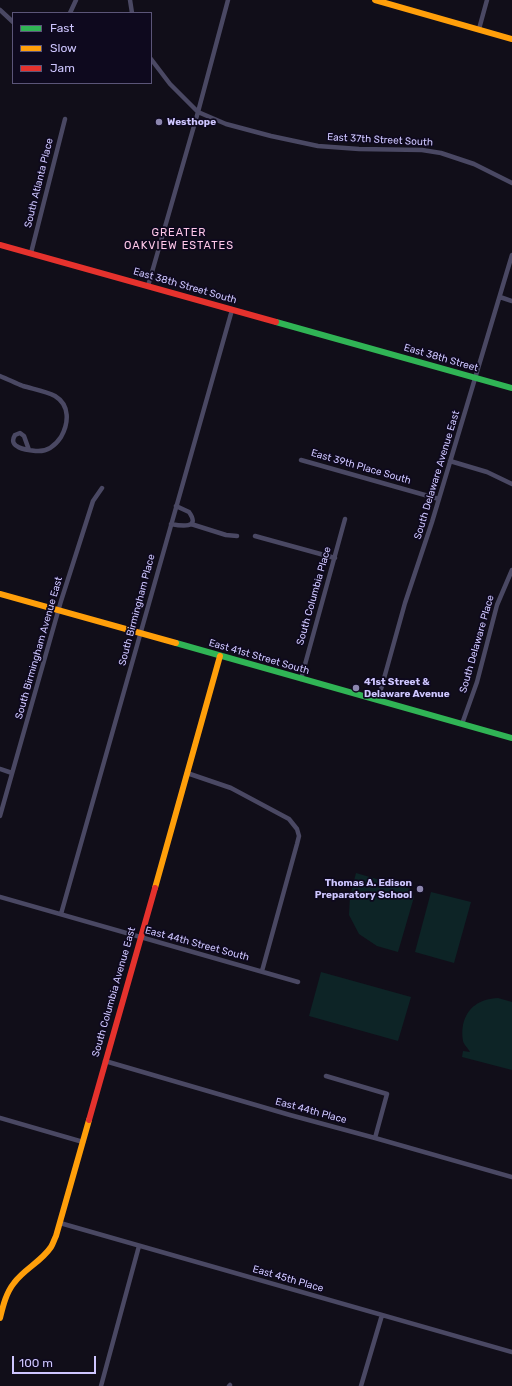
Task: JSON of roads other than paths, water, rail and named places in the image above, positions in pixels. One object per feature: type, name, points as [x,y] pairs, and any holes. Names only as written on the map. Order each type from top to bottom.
[{"type":"street","points":[[70,12],[76,0]]},
{"type":"street","points":[[130,0],[132,12]]},
{"type":"street","points":[[148,286],[198,112],[228,0]]},
{"type":"street","points":[[375,0],[512,39]]},
{"type":"street","points":[[479,30],[487,0]]},
{"type":"street","points":[[0,10],[12,21]]},
{"type":"street","points":[[152,60],[170,84],[198,112]]},
{"type":"street","name":"East 37th Street South","points":[[198,112],[226,124],[271,136],[318,146],[359,149],[422,150],[441,153],[474,164],[512,183]]},
{"type":"street","name":"South Atlanta Place","points":[[31,253],[65,119]]},
{"type":"street","name":"East 38th Street South","points":[[0,245],[365,346]]},
{"type":"street","name":"South Delaware Avenue East","points":[[378,700],[405,603],[439,499],[512,254]]},
{"type":"street","points":[[500,297],[512,301]]},
{"type":"street","name":"South Birmingham Place","points":[[61,914],[232,310]]},
{"type":"street","name":"East 38th Street","points":[[365,346],[512,388]]},
{"type":"street","points":[[0,376],[23,386],[55,396],[63,403],[66,410],[67,418],[65,428],[56,444],[43,451],[29,450]]},
{"type":"street","name":"East 39th Place South","points":[[301,460],[439,499]]},
{"type":"street","points":[[450,461],[488,472],[512,484]]},
{"type":"street","name":"South Birmingham Avenue East","points":[[0,816],[58,610],[93,501],[102,488]]},
{"type":"street","points":[[176,506],[190,512],[193,518],[191,524]]},
{"type":"street","name":"South Columbia Place","points":[[301,679],[345,519]]},
{"type":"street","points":[[171,524],[185,526],[191,524],[226,535],[238,536]]},
{"type":"street","points":[[255,536],[335,558]]},
{"type":"street","name":"South Delaware Place","points":[[462,724],[477,682],[497,605],[512,570]]},
{"type":"street","name":"East 41st Street South","points":[[0,594],[512,738]]},
{"type":"street","name":"South Columbia Avenue East","points":[[0,1318],[10,1287],[18,1277],[42,1257],[51,1246],[60,1224],[220,656]]},
{"type":"street","points":[[0,769],[12,773]]},
{"type":"street","points":[[187,774],[231,788],[289,819],[297,829],[299,836],[298,844],[262,971]]},
{"type":"street","name":"East 44th Street South","points":[[0,897],[298,982]]},
{"type":"street","name":"East 44th Place","points":[[105,1061],[290,1115],[512,1177]]},
{"type":"street","points":[[326,1076],[387,1094],[375,1138]]},
{"type":"street","points":[[0,1118],[83,1142]]},
{"type":"street","name":"East 45th Place","points":[[60,1224],[512,1352]]},
{"type":"street","points":[[101,1386],[139,1246]]},
{"type":"street","points":[[361,1386],[382,1315]]},
{"type":"place","name":"Westhope","points":[[159,122]]},
{"type":"place","name":"41st Street & Delaware Avenue","points":[[356,688]]},
{"type":"place","name":"Thomas A. Edison Preparatory School","points":[[420,889]]},
{"type":"district","name":"GREATER OAKVIEW ESTATES","points":[[179,239]]}]
